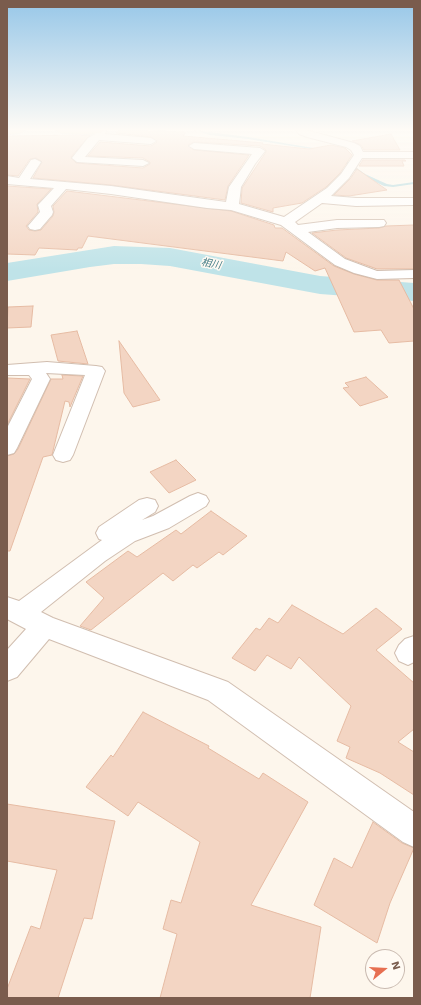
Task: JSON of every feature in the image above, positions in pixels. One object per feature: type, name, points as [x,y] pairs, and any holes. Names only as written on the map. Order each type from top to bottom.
[{"type":"street","points":[[23,181],[26,177]]},
{"type":"street","points":[[232,206],[235,187],[241,177]]},
{"type":"street","points":[[291,225],[318,199],[331,191],[345,177]]},
{"type":"street","points":[[7,180],[232,206],[291,225],[379,223]]},
{"type":"street","points":[[35,226],[47,212],[44,205],[63,186]]},
{"type":"street","points":[[318,199],[364,202],[413,202]]},
{"type":"street","points":[[291,225],[340,262],[359,270],[377,275],[414,274]]},
{"type":"street","points":[[7,370],[47,367],[96,371],[63,455]]},
{"type":"street","points":[[7,448],[40,379],[34,369]]},
{"type":"street","points":[[20,614],[97,554],[127,535],[161,522],[198,501]]},
{"type":"street","points":[[7,669],[20,614],[115,528],[147,506]]},
{"type":"street","points":[[20,614],[191,681],[218,690],[414,831]]},
{"type":"building","points":[[234,177],[228,186],[225,200],[111,185],[33,178]]},
{"type":"building","points":[[249,177],[336,177],[326,187],[302,203],[273,208],[273,212],[241,203],[242,188]]},
{"type":"building","points":[[351,177],[368,177],[387,190],[349,196],[334,195]]},
{"type":"building","points":[[7,186],[51,189],[37,204],[38,212],[26,226],[29,230],[35,231],[41,230],[53,216],[53,206],[67,191],[231,211],[274,225],[275,228],[282,228],[334,266],[354,274],[377,280],[399,280],[414,309],[414,341],[389,343],[381,330],[354,332],[325,268],[315,271],[286,252],[283,261],[88,236],[82,248],[78,248],[77,250],[39,248],[35,255],[7,254]]},
{"type":"building","points":[[414,225],[414,269],[377,269],[346,258],[312,233],[379,228],[386,226]]},
{"type":"building","points":[[33,306],[31,327],[7,328],[8,307]]},
{"type":"building","points":[[77,331],[88,364],[58,361],[51,335]]},
{"type":"building","points":[[119,341],[160,400],[133,407],[124,393]]},
{"type":"building","points":[[62,375],[83,376],[70,407],[69,402],[65,401],[52,455],[43,457],[10,551],[7,551],[7,456],[14,454],[18,449],[51,379],[63,379]]},
{"type":"building","points":[[366,377],[388,397],[360,406],[343,388],[349,387],[345,383]]},
{"type":"building","points":[[7,378],[30,379],[7,425]]},
{"type":"building","points":[[176,460],[196,480],[169,493],[150,472]]},
{"type":"building","points":[[211,511],[247,536],[223,555],[219,552],[197,568],[193,565],[173,581],[163,573],[91,630],[80,626],[104,598],[86,582],[128,551],[137,557],[176,530],[181,534]]},
{"type":"building","points":[[292,605],[343,634],[376,608],[402,629],[376,650],[414,683],[414,729],[398,742],[414,752],[414,795],[380,773],[346,758],[350,747],[337,741],[351,706],[299,657],[291,669],[267,655],[255,671],[232,658],[256,628],[260,630],[269,618],[278,623]]},
{"type":"building","points":[[143,712],[209,746],[208,748],[259,779],[263,773],[308,802],[251,905],[321,927],[310,998],[160,998],[177,934],[163,929],[171,900],[181,903],[200,842],[138,802],[128,816],[86,787],[111,755],[113,757]]},
{"type":"building","points":[[7,804],[115,821],[92,919],[84,918],[58,998],[7,998],[7,989],[31,926],[40,929],[57,870],[7,861]]},
{"type":"building","points":[[373,822],[402,843],[414,848],[390,903],[377,943],[314,905],[334,858],[352,868]]},
{"type":"waterway","points":[[368,177],[386,185],[393,186],[414,183]]},
{"type":"waterway","name":"相川","points":[[7,272],[90,258],[114,255],[141,255],[170,257],[320,285],[414,292]]}]
